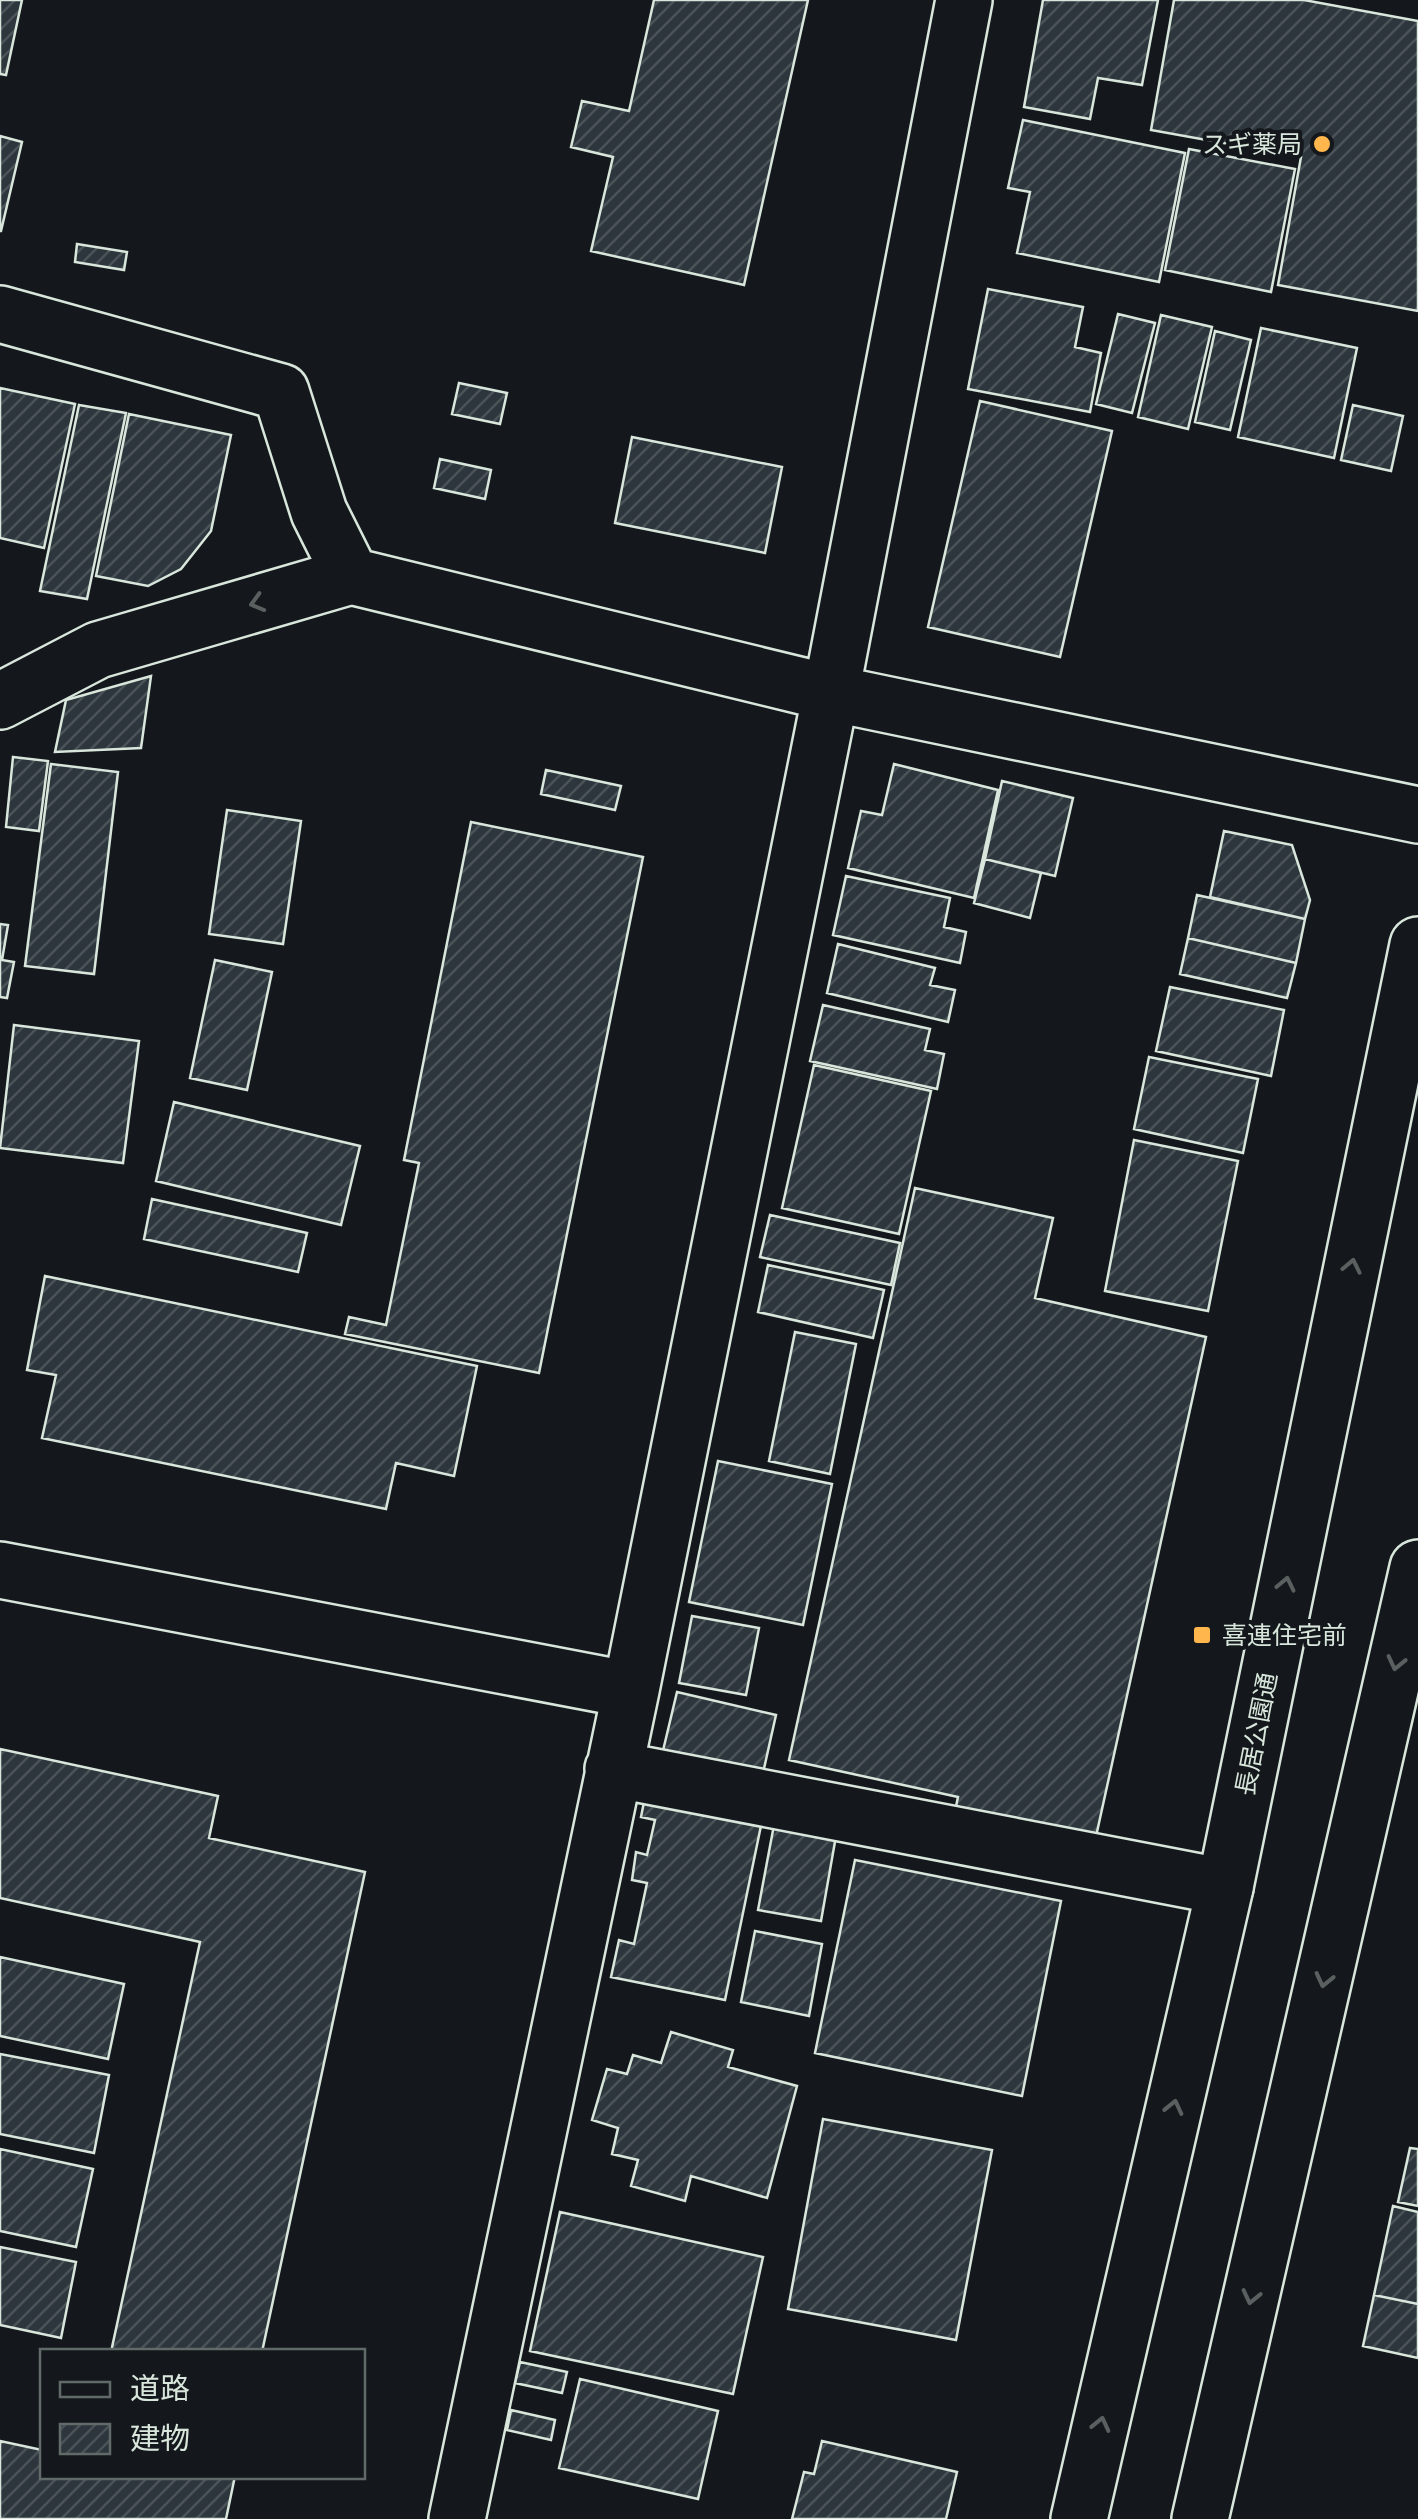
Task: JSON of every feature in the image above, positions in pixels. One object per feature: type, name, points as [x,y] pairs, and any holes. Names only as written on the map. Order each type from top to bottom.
[{"type":"street","points":[[457,2519],[631,1690],[831,693],[964,0]]},
{"type":"street","points":[[0,314],[280,392],[320,512],[351,576]]},
{"type":"street","points":[[0,701],[98,650],[351,576],[831,693],[1418,815]]},
{"type":"street","name":"長居公園通","points":[[1080,2519],[1225,1887],[1418,945]]},
{"type":"street","points":[[1200,2519],[1418,1568]]},
{"type":"street","points":[[0,1570],[631,1690]]},
{"type":"street","points":[[613,1769],[1225,1887]]},
{"type":"building","points":[[0,0],[22,0],[6,75],[0,74]]},
{"type":"building","points":[[654,0],[808,0],[744,285],[591,251],[613,157],[571,147],[582,101],[629,111]]},
{"type":"building","points":[[1043,0],[1158,0],[1142,85],[1098,78],[1090,119],[1024,107]]},
{"type":"building","name":"スギ薬局","points":[[1174,0],[1304,0],[1418,21],[1418,311],[1278,285],[1301,157],[1151,130]]},
{"type":"building","points":[[1023,120],[1185,153],[1159,282],[1017,253],[1030,192],[1008,188]]},
{"type":"building","points":[[0,136],[22,142],[1,231],[0,231]]},
{"type":"building","points":[[1189,149],[1295,169],[1271,292],[1165,270]]},
{"type":"building","points":[[77,244],[127,252],[124,270],[75,262]]},
{"type":"building","points":[[988,289],[1083,307],[1075,347],[1101,353],[1090,412],[968,389]]},
{"type":"building","points":[[1118,314],[1155,323],[1132,413],[1096,404]]},
{"type":"building","points":[[1161,315],[1212,327],[1188,429],[1138,417]]},
{"type":"building","points":[[1261,328],[1357,348],[1334,458],[1238,437]]},
{"type":"building","points":[[1215,331],[1251,340],[1230,430],[1195,422]]},
{"type":"building","points":[[459,383],[507,393],[500,424],[452,414]]},
{"type":"building","points":[[0,388],[75,404],[44,548],[0,538]]},
{"type":"building","points":[[980,401],[1112,431],[1060,657],[928,627]]},
{"type":"building","points":[[79,405],[126,413],[87,599],[40,591]]},
{"type":"building","points":[[1353,405],[1403,416],[1391,471],[1341,460]]},
{"type":"building","points":[[129,414],[231,435],[211,531],[181,569],[148,586],[96,576]]},
{"type":"building","points":[[632,437],[782,467],[765,553],[615,523]]},
{"type":"building","points":[[440,459],[491,470],[485,499],[434,488]]},
{"type":"building","points":[[151,676],[141,748],[55,752],[66,700]]},
{"type":"building","points":[[13,757],[48,761],[39,831],[6,827]]},
{"type":"building","points":[[51,764],[118,772],[94,974],[25,966]]},
{"type":"building","points":[[894,764],[998,790],[974,898],[848,868],[861,811],[882,815]]},
{"type":"building","points":[[546,770],[621,786],[615,810],[541,794]]},
{"type":"building","points":[[1002,781],[1073,798],[1055,876],[985,859]]},
{"type":"building","points":[[227,810],[301,821],[283,944],[209,934]]},
{"type":"building","points":[[471,822],[643,857],[539,1373],[345,1334],[349,1317],[386,1325],[419,1163],[404,1160]]},
{"type":"building","points":[[1224,831],[1292,845],[1310,900],[1305,919],[1210,897]]},
{"type":"building","points":[[985,859],[1041,873],[1030,918],[974,903]]},
{"type":"building","points":[[846,876],[950,898],[944,927],[966,932],[960,963],[833,935]]},
{"type":"building","points":[[1197,895],[1305,919],[1296,963],[1188,938]]},
{"type":"building","points":[[0,924],[8,925],[2,960],[14,962],[7,998],[0,997]]},
{"type":"building","points":[[1188,938],[1296,963],[1287,998],[1180,974]]},
{"type":"building","points":[[838,944],[935,968],[930,985],[955,990],[948,1022],[827,993]]},
{"type":"building","points":[[215,960],[272,972],[247,1090],[190,1078]]},
{"type":"building","points":[[1170,987],[1284,1010],[1271,1076],[1156,1051]]},
{"type":"building","points":[[823,1005],[930,1029],[925,1050],[944,1054],[937,1089],[810,1061]]},
{"type":"building","points":[[14,1025],[139,1041],[123,1163],[0,1148]]},
{"type":"building","points":[[1149,1057],[1258,1079],[1243,1153],[1134,1129]]},
{"type":"building","points":[[814,1065],[931,1091],[899,1234],[782,1208]]},
{"type":"building","points":[[174,1102],[360,1146],[341,1225],[156,1181]]},
{"type":"building","points":[[1134,1140],[1238,1161],[1208,1311],[1105,1291]]},
{"type":"building","points":[[915,1188],[1053,1218],[1035,1298],[1206,1337],[1095,1841],[955,1811],[958,1797],[789,1760]]},
{"type":"building","points":[[152,1199],[307,1233],[298,1272],[144,1239]]},
{"type":"building","points":[[770,1215],[900,1243],[891,1285],[760,1257]]},
{"type":"building","points":[[768,1265],[884,1290],[873,1338],[758,1312]]},
{"type":"building","points":[[45,1276],[477,1366],[454,1476],[396,1463],[386,1509],[42,1438],[56,1375],[27,1370]]},
{"type":"building","points":[[795,1332],[856,1344],[830,1474],[769,1461]]},
{"type":"building","points":[[718,1461],[832,1484],[803,1625],[689,1602]]},
{"type":"building","points":[[692,1616],[759,1628],[746,1695],[679,1683]]},
{"type":"building","points":[[677,1692],[776,1715],[761,1782],[661,1759]]},
{"type":"building","points":[[0,1749],[218,1796],[209,1838],[365,1872],[263,2349],[112,2349],[200,1942],[0,1898]]},
{"type":"building","points":[[646,1792],[763,1816],[725,2000],[611,1977],[619,1940],[634,1944],[647,1883],[632,1880],[636,1852],[647,1855],[655,1820],[641,1817]]},
{"type":"building","points":[[774,1825],[836,1836],[821,1921],[758,1910]]},
{"type":"building","points":[[855,1860],[1061,1901],[1022,2096],[815,2053]]},
{"type":"building","points":[[755,1931],[822,1944],[809,2016],[741,2002]]},
{"type":"building","points":[[0,1957],[124,1984],[108,2059],[0,2036]]},
{"type":"building","points":[[671,2032],[733,2050],[728,2067],[797,2086],[767,2198],[691,2176],[685,2201],[631,2186],[638,2160],[612,2154],[618,2128],[592,2120],[607,2069],[627,2074],[633,2055],[661,2063]]},
{"type":"building","points":[[0,2054],[109,2075],[94,2153],[0,2134]]},
{"type":"building","points":[[823,2119],[992,2150],[956,2340],[788,2309]]},
{"type":"building","points":[[1410,2148],[1418,2149],[1418,2206],[1398,2202]]},
{"type":"building","points":[[0,2149],[93,2169],[76,2247],[0,2231]]},
{"type":"building","points":[[1393,2206],[1418,2212],[1418,2304],[1374,2295]]},
{"type":"building","points":[[560,2212],[763,2257],[733,2394],[530,2351]]},
{"type":"building","points":[[0,2247],[76,2262],[61,2338],[0,2325]]},
{"type":"building","points":[[1374,2295],[1418,2304],[1418,2358],[1363,2346]]},
{"type":"building","points":[[520,2362],[567,2372],[562,2393],[515,2383]]},
{"type":"building","points":[[580,2379],[718,2411],[698,2499],[559,2468]]},
{"type":"building","points":[[511,2410],[555,2420],[551,2440],[507,2430]]},
{"type":"building","points":[[0,2441],[40,2450],[40,2479],[234,2479],[226,2519],[0,2519]]},
{"type":"building","points":[[822,2441],[957,2472],[946,2519],[792,2519],[804,2472],[814,2474]]},
{"type":"place","name":"スギ薬局","points":[[1322,144]]},
{"type":"place","name":"喜連住宅前","points":[[1202,1635]]}]
